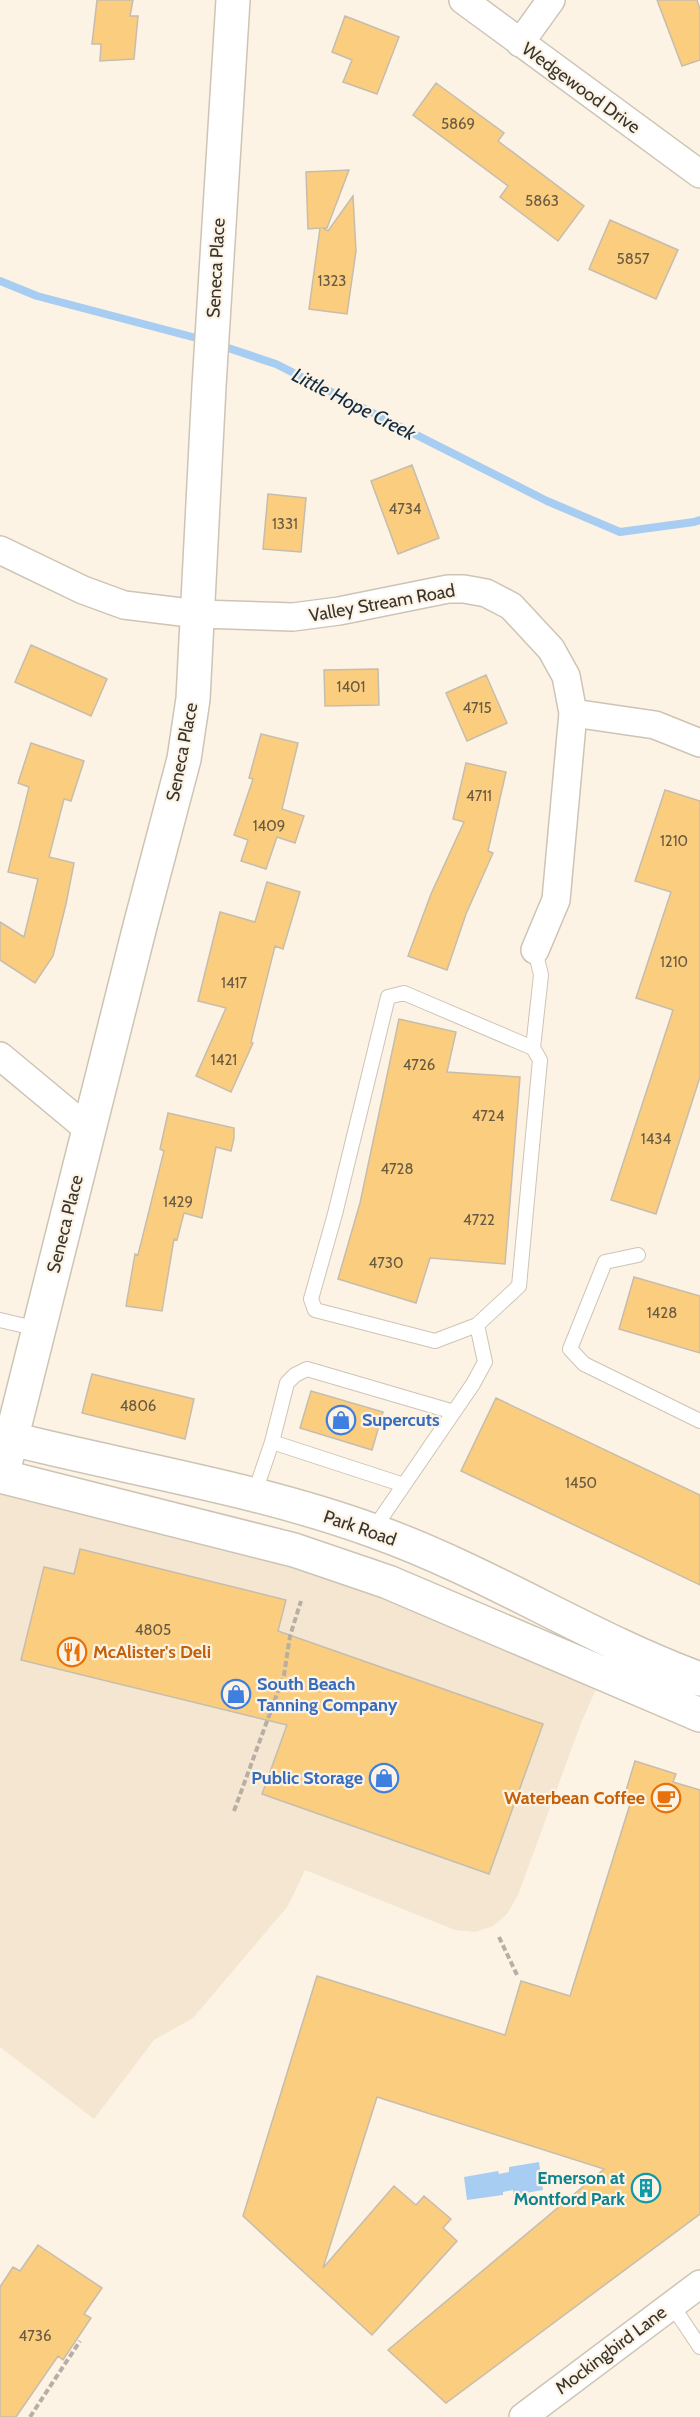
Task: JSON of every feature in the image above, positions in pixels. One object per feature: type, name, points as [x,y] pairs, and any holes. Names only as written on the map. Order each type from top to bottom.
[{"type":"street","name":"Seneca Place","points":[[1,1479],[6,1438],[38,1329],[184,759],[193,699],[232,0]]},
{"type":"street","name":"Wedgewood Drive","points":[[463,0],[700,174]]},
{"type":"street","points":[[520,43],[551,0]]},
{"type":"street","name":"Valley Stream Road","points":[[0,550],[83,590],[124,605],[198,614],[293,617],[339,612],[448,589],[486,593],[511,606],[551,649],[566,676],[573,712],[556,900],[535,950]]},
{"type":"street","points":[[573,712],[655,724],[700,743]]},
{"type":"street","points":[[0,1056],[89,1130]]},
{"type":"street","name":"Park Road","points":[[6,1438],[254,1495],[373,1530],[461,1566],[591,1631],[700,1679]]},
{"type":"street","points":[[1,1479],[294,1550],[388,1582],[700,1715]]},
{"type":"street","name":"Mockingbird Lane","points":[[523,2417],[700,2284]]},
{"type":"lane","points":[[533,1048],[404,993],[388,997],[311,1299],[315,1310],[435,1341],[477,1325],[519,1287],[540,1060],[533,1048],[541,975],[535,950]]},
{"type":"lane","points":[[638,1255],[605,1262],[570,1349],[584,1364],[700,1421]]},
{"type":"lane","points":[[0,1320],[38,1329]]},
{"type":"lane","points":[[373,1530],[486,1362],[477,1325]]},
{"type":"lane","points":[[254,1495],[272,1442],[287,1383],[295,1374],[307,1369],[454,1412]]},
{"type":"lane","points":[[272,1442],[404,1485]]},
{"type":"lane","points":[[672,2305],[700,2348]]},
{"type":"path","points":[[234,1811],[284,1675],[290,1636],[301,1600]]},
{"type":"path","points":[[499,1937],[518,1977]]},
{"type":"path","points":[[30,2417],[80,2341]]},
{"type":"shaded area","points":[[0,1485],[333,1572],[597,1687],[581,1723],[518,1895],[507,1914],[493,1926],[475,1932],[455,1930],[305,1870],[288,1906],[193,2018],[154,2040],[94,2119],[0,2047]]},
{"type":"water","points":[[539,2162],[543,2190],[514,2195],[513,2190],[503,2192],[503,2195],[467,2200],[464,2177],[498,2171],[499,2174],[509,2172],[509,2167]]},
{"type":"building","points":[[97,0],[133,0],[130,16],[138,16],[134,59],[100,61],[101,44],[92,44]]},
{"type":"building","points":[[657,0],[697,0],[700,9],[700,60],[682,66]]},
{"type":"building","points":[[345,16],[399,37],[377,94],[343,82],[352,60],[332,52]]},
{"type":"building","points":[[436,83],[504,133],[498,141],[584,206],[558,241],[500,197],[508,186],[413,115]]},
{"type":"building","points":[[349,170],[327,228],[323,228],[328,231],[353,196],[356,251],[347,314],[309,309],[320,228],[308,229],[306,172]]},
{"type":"building","points":[[610,220],[678,250],[656,299],[589,269]]},
{"type":"building","points":[[412,465],[439,538],[398,554],[371,481]]},
{"type":"building","points":[[268,494],[306,498],[301,552],[263,549]]},
{"type":"building","points":[[31,645],[107,679],[91,716],[15,682]]},
{"type":"building","points":[[378,669],[379,705],[325,706],[324,670]]},
{"type":"building","points":[[486,675],[507,723],[467,741],[446,693]]},
{"type":"building","points":[[261,734],[298,743],[282,809],[304,816],[295,843],[277,837],[266,869],[241,861],[248,840],[234,835],[253,779],[249,778]]},
{"type":"building","points":[[31,743],[84,761],[71,801],[64,799],[49,857],[74,863],[53,956],[35,983],[0,960],[0,922],[24,937],[38,879],[8,872],[29,787],[18,783]]},
{"type":"building","points":[[466,763],[506,772],[488,851],[493,853],[466,914],[447,970],[408,956],[431,894],[464,822],[453,819]]},
{"type":"building","points":[[665,790],[700,801],[700,1077],[656,1214],[611,1200],[673,1010],[636,998],[671,892],[635,881]]},
{"type":"building","points":[[267,882],[300,892],[283,949],[275,946],[251,1042],[253,1043],[231,1092],[196,1076],[226,1008],[198,1001],[220,912],[255,922]]},
{"type":"building","points":[[399,1019],[456,1032],[447,1072],[520,1077],[505,1264],[430,1258],[416,1303],[338,1279],[360,1203]]},
{"type":"building","points":[[168,1113],[234,1128],[234,1138],[231,1151],[216,1147],[202,1218],[184,1213],[177,1240],[174,1239],[162,1311],[126,1306],[135,1254],[138,1255],[164,1151],[160,1149]]},
{"type":"building","points":[[634,1277],[700,1296],[700,1353],[619,1329]]},
{"type":"building","points":[[92,1374],[194,1399],[185,1439],[82,1413]]},
{"type":"building","name":"Supercuts","points":[[311,1391],[383,1412],[372,1450],[300,1428]]},
{"type":"building","points":[[496,1398],[700,1495],[700,1585],[461,1471]]},
{"type":"building","points":[[80,1549],[286,1600],[278,1631],[543,1724],[489,1874],[262,1794],[287,1725],[21,1660],[44,1567],[74,1574]]},
{"type":"building","name":"Emerson at Montford Park","points":[[635,1761],[676,1774],[673,1782],[700,1790],[700,2214],[446,2403],[388,2350],[604,2169],[377,2097],[323,2268],[394,2186],[416,2205],[424,2196],[451,2219],[443,2228],[457,2241],[372,2335],[243,2216],[317,1976],[505,2035],[521,1981],[570,1996],[631,1801],[624,1797]]},
{"type":"building","points":[[38,2245],[102,2288],[84,2314],[91,2318],[63,2360],[58,2356],[16,2417],[0,2417],[0,2287],[13,2267],[20,2271]]},
{"type":"waterway","name":"Little Hope Creek","points":[[0,281],[37,296],[204,340]]},
{"type":"waterway","name":"Little Hope Creek","points":[[219,345],[276,364],[547,501],[620,532],[700,520]]},
{"type":"place","name":"Supercuts","points":[[341,1420]]},
{"type":"place","name":"McAlister's Deli","points":[[72,1652]]},
{"type":"place","name":"South Beach Tanning Company","points":[[236,1694]]},
{"type":"place","name":"Public Storage","points":[[384,1778]]},
{"type":"place","name":"Waterbean Coffee","points":[[666,1798]]},
{"type":"place","name":"Emerson at Montford Park","points":[[646,2188]]}]
